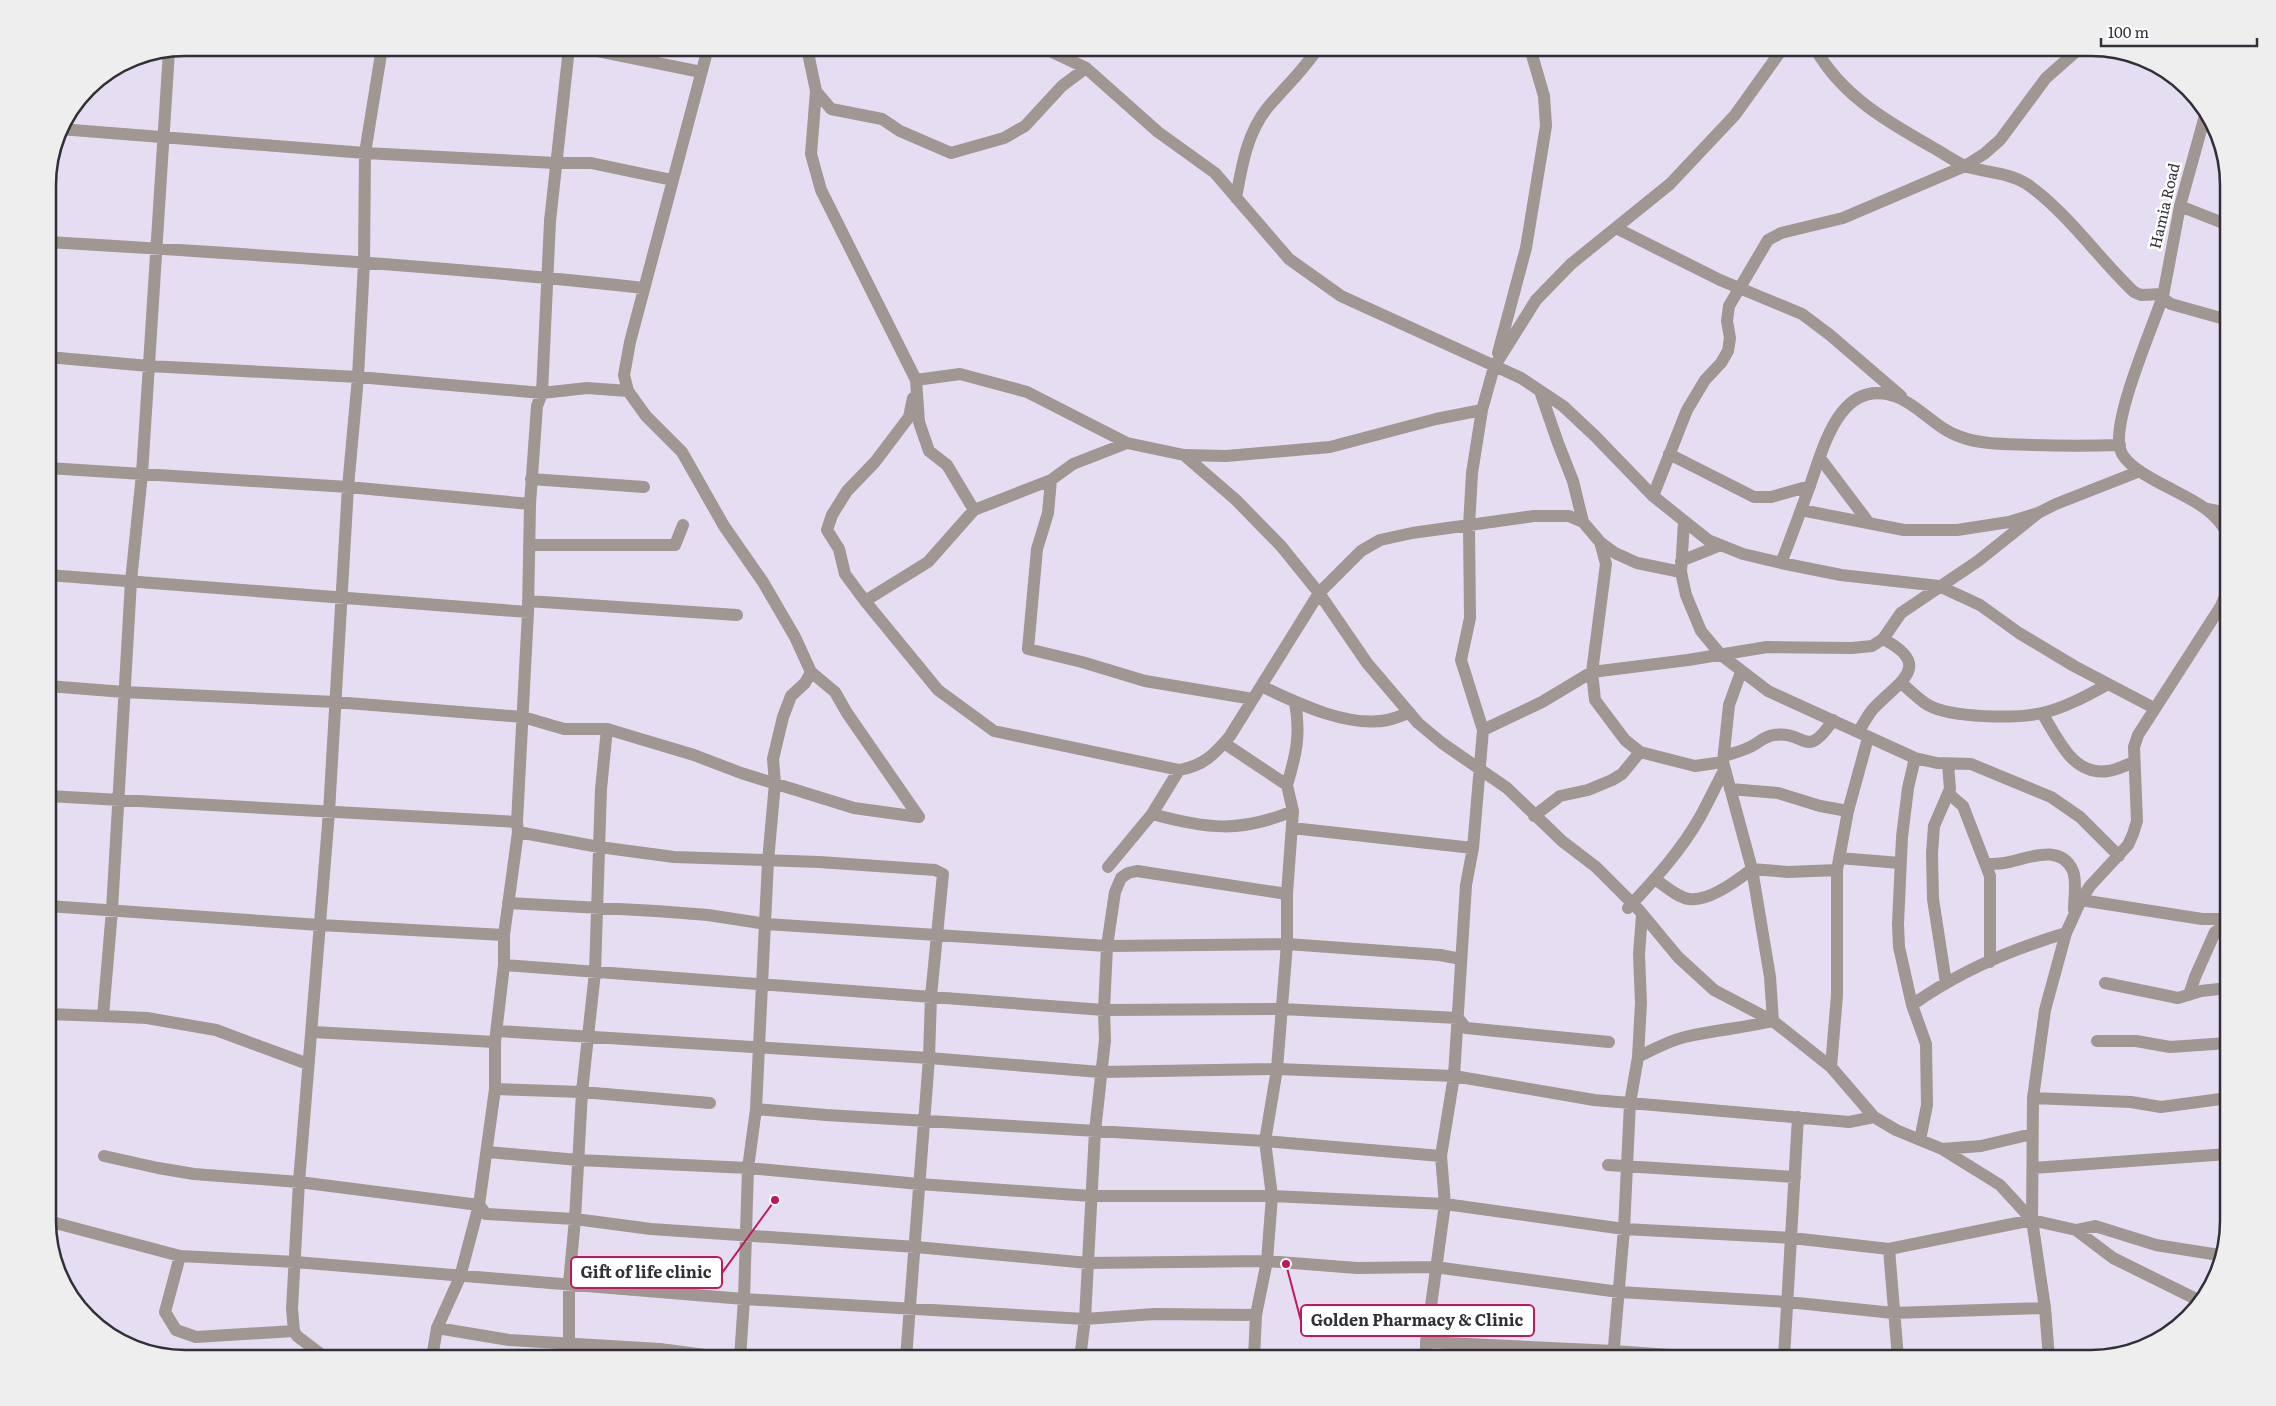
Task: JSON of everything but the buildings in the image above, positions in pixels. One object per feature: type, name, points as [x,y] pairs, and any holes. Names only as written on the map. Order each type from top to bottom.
[{"type":"street","points":[[1236,198],[1244,153],[1254,130],[1269,107],[1306,67],[1313,56]]},
{"type":"street","points":[[1426,1350],[1435,1267],[1445,1204],[1441,1156],[1454,1076],[1466,885],[1473,848],[1483,730],[1461,660],[1470,618],[1469,526],[1472,473],[1482,410],[1526,248],[1546,126],[1544,96],[1532,56]]},
{"type":"street","points":[[1494,367],[1536,300],[1571,264],[1670,184],[1735,116],[1777,56]]},
{"type":"street","points":[[1820,56],[1847,91],[1875,113],[1965,166],[2004,174],[2025,183],[2062,216],[2134,292],[2166,298],[2219,317]]},
{"type":"street","points":[[1653,496],[1692,403],[1705,380],[1721,363],[1728,351],[1730,338],[1727,313],[1768,240],[1774,236],[1843,218],[1965,166],[1984,154],[2000,140],[2046,78],[2071,56]]},
{"type":"street","points":[[314,1350],[303,1342],[294,1331],[292,1309],[298,1182],[329,812],[348,487],[358,377],[364,263],[366,153],[381,57]]},
{"type":"street","points":[[433,1350],[436,1328],[460,1277],[479,1206],[488,1152],[495,1089],[497,1037],[504,965],[504,935],[518,827],[528,606],[531,480],[537,406],[542,393],[555,163],[568,57]]},
{"type":"street","points":[[626,57],[701,72]]},
{"type":"street","points":[[57,687],[124,692],[335,702],[523,717],[564,728],[607,729],[694,755],[741,773],[854,808],[919,817],[847,713],[835,692],[811,672],[795,637],[771,596],[724,526],[682,452],[646,416],[628,391],[624,375],[626,361],[705,57]]},
{"type":"street","points":[[809,57],[816,91],[811,154],[821,190],[916,380],[919,422],[929,451],[947,465],[974,510]]},
{"type":"street","points":[[1062,57],[1086,68],[1158,132],[1214,172],[1289,259],[1341,296],[1521,378],[1563,406],[1653,496],[1708,540],[1743,554],[1841,575],[1939,586],[1980,605],[2019,634],[2154,708]]},
{"type":"street","points":[[103,1016],[112,910],[131,581],[142,474],[169,58]]},
{"type":"street","points":[[816,91],[831,109],[882,119],[900,131],[950,153],[1004,138],[1025,126],[1062,86],[1086,68]]},
{"type":"street","name":"Hamia Road","points":[[2120,445],[2120,417],[2166,298],[2180,206],[2203,123]]},
{"type":"street","points":[[69,130],[366,153],[555,163],[590,163],[672,180]]},
{"type":"street","points":[[2180,206],[2219,221]]},
{"type":"street","points":[[1616,228],[1720,280],[1784,306],[1817,324],[1908,403],[1939,426],[1961,437],[1997,444],[2120,445],[2120,450],[2132,466],[2207,509],[2219,520]]},
{"type":"street","points":[[57,243],[548,277],[644,288]]},
{"type":"street","points":[[57,359],[149,366],[358,377],[542,393],[587,388],[628,391]]},
{"type":"street","points":[[916,380],[960,374],[1027,392],[1127,443],[1184,455],[1226,456],[1330,447],[1436,419],[1482,410]]},
{"type":"street","points":[[916,380],[909,418],[876,462],[847,491],[832,515],[827,530],[839,548],[845,574],[938,690],[994,731],[1179,770],[1194,767],[1215,754],[1253,699],[1319,593],[1361,551],[1380,540],[1412,533],[1552,514],[1569,516],[1583,522],[1600,542],[1615,553],[1637,563],[1681,566],[1721,545]]},
{"type":"street","points":[[1540,391],[1573,481],[1583,522]]},
{"type":"street","points":[[1781,563],[1828,434],[1840,414],[1851,402],[1869,394],[1885,394],[1908,403]]},
{"type":"street","points":[[865,601],[928,562],[974,510],[1051,480],[1073,464],[1127,443]]},
{"type":"street","points":[[1669,454],[1754,497],[1772,497],[1810,486]]},
{"type":"street","points":[[1184,455],[1236,500],[1281,546],[1319,593],[1367,663],[1430,734],[1507,788],[1534,816],[1596,867],[1642,915],[1678,957],[1714,990],[1773,1021],[1831,1066],[1874,1117],[1942,1149],[2000,1185],[2032,1220]]},
{"type":"street","points":[[1820,458],[1869,523]]},
{"type":"street","points":[[57,469],[348,487],[530,504]]},
{"type":"street","points":[[1801,510],[1904,530],[1957,530],[2009,522],[2038,513],[2140,471]]},
{"type":"street","points":[[531,480],[644,487]]},
{"type":"street","points":[[1051,480],[1048,513],[1037,549],[1028,649],[1082,662],[1145,681],[1253,699]]},
{"type":"street","points":[[2207,509],[2219,511]]},
{"type":"street","points":[[1483,730],[1542,702],[1592,672],[1767,647],[1852,648],[1872,646],[1883,639],[1901,613],[1978,561],[2038,513]]},
{"type":"street","points":[[1684,521],[1681,566],[1686,595],[1701,631],[1721,655],[1741,672],[1768,691],[1915,758],[1948,764],[1971,764],[2051,797],[2080,817],[2119,856]]},
{"type":"street","points":[[529,545],[675,545],[683,525]]},
{"type":"street","points":[[1600,542],[1606,564],[1592,672],[1595,700],[1625,740],[1640,752],[1695,766],[1724,762],[1765,736],[1777,734],[1811,743],[1817,741],[1832,720]]},
{"type":"street","points":[[57,576],[343,596],[737,615]]},
{"type":"street","points":[[2048,1350],[2032,1220],[2033,1098],[2045,1010],[2066,933],[2081,900],[2090,886],[2128,845],[2137,821],[2134,747],[2138,735],[2219,608]]},
{"type":"street","points":[[1831,1066],[1837,995],[1838,864],[1848,811],[1863,735],[1872,710],[1901,684],[1908,674],[1909,661],[1897,646],[1883,639]]},
{"type":"street","points":[[741,1350],[748,1168],[756,1109],[768,861],[776,783],[774,759],[783,717],[791,696],[805,684],[811,672]]},
{"type":"street","points":[[1741,672],[1729,705],[1724,762],[1752,868],[1770,977],[1773,1021]]},
{"type":"street","points":[[1901,684],[1929,705],[1951,713],[2008,716],[2042,713],[2083,698],[2108,684]]},
{"type":"street","points":[[1261,686],[1324,713],[1362,721],[1387,720],[1410,713]]},
{"type":"street","points":[[1254,1350],[1256,1315],[1267,1261],[1272,1196],[1265,1140],[1277,1069],[1287,944],[1287,894],[1293,811],[1287,785],[1298,743],[1299,725],[1296,702]]},
{"type":"street","points":[[2042,713],[2063,748],[2076,763],[2093,771],[2110,771],[2134,762]]},
{"type":"street","points":[[569,1350],[569,1283],[576,1219],[586,1036],[595,972],[601,789],[607,729]]},
{"type":"street","points":[[1224,743],[1287,785]]},
{"type":"street","points":[[1534,816],[1560,796],[1588,790],[1612,780],[1628,768],[1640,752]]},
{"type":"street","points":[[1915,758],[1908,788],[1900,863],[1898,924],[1899,947],[1912,1005],[1926,1044],[1927,1105],[1920,1140]]},
{"type":"street","points":[[1628,908],[1673,857],[1700,818],[1724,762]]},
{"type":"street","points":[[1946,982],[1933,900],[1932,853],[1934,826],[1950,789],[1948,764]]},
{"type":"street","points":[[1108,867],[1152,814],[1179,770]]},
{"type":"street","points":[[1730,789],[1778,793],[1820,806],[1848,811]]},
{"type":"street","points":[[1949,794],[1963,806],[1990,876],[1990,962]]},
{"type":"street","points":[[57,797],[329,812],[518,827],[599,847],[674,857],[819,862],[940,872],[944,878],[931,996],[925,1119],[919,1184],[912,1309],[907,1350]]},
{"type":"street","points":[[1152,814],[1179,822],[1236,828],[1271,820],[1293,811]]},
{"type":"street","points":[[1292,828],[1473,848]]},
{"type":"street","points":[[1986,864],[2007,863],[2040,853],[2055,855],[2068,863],[2073,872],[2074,916]]},
{"type":"street","points":[[1655,879],[1689,899],[1703,897],[1718,891],[1737,881],[1752,868],[1788,872],[1838,864],[1900,863]]},
{"type":"street","points":[[1081,1350],[1085,1319],[1095,1131],[1105,1040],[1104,1010],[1107,946],[1115,892],[1121,878],[1128,873],[1137,872],[1287,894]]},
{"type":"street","points":[[2081,900],[2202,919],[2220,919]]},
{"type":"street","points":[[508,903],[708,915],[766,924],[937,933],[1107,946],[1287,944],[1440,955],[1461,959]]},
{"type":"street","points":[[57,907],[320,925],[504,935]]},
{"type":"street","points":[[1613,1350],[1624,1229],[1630,1103],[1638,1057],[1641,1003],[1639,954],[1642,915]]},
{"type":"street","points":[[2190,995],[2195,977],[2215,932],[2220,929]]},
{"type":"street","points":[[1912,1005],[1946,982],[2000,956],[2041,940],[2066,933]]},
{"type":"street","points":[[504,965],[1104,1010],[1282,1009],[1458,1018],[1466,1028],[1609,1042]]},
{"type":"street","points":[[2105,983],[2178,998],[2200,991],[2220,989]]},
{"type":"street","points":[[57,1014],[148,1018],[216,1030],[308,1064]]},
{"type":"street","points":[[1638,1057],[1666,1043],[1686,1037],[1773,1021]]},
{"type":"street","points":[[312,1032],[497,1037],[586,1036],[929,1058],[1100,1072],[1277,1069],[1454,1076],[1594,1100],[1848,1122],[1874,1117]]},
{"type":"street","points":[[2097,1041],[2136,1041],[2170,1047],[2220,1044]]},
{"type":"street","points":[[495,1089],[582,1092],[710,1103]]},
{"type":"street","points":[[2033,1098],[2131,1102],[2161,1107],[2220,1099]]},
{"type":"street","points":[[756,1109],[826,1115],[925,1119],[1265,1140],[1441,1156]]},
{"type":"street","points":[[1785,1350],[1798,1118]]},
{"type":"street","points":[[1942,1149],[1981,1146],[2032,1134]]},
{"type":"street","points":[[488,1152],[578,1160],[748,1168],[919,1184],[1092,1196],[1272,1196],[1445,1204],[1624,1229],[1792,1238],[1890,1248],[2032,1220],[2076,1230],[2113,1258],[2194,1298]]},
{"type":"street","points":[[2033,1168],[2220,1155]]},
{"type":"street","points":[[104,1156],[194,1174],[298,1182],[479,1206],[486,1214],[576,1219],[652,1229],[916,1247],[1088,1262],[1267,1261],[1356,1268],[1435,1267],[1619,1292],[1788,1302],[1893,1313],[2044,1308]]},
{"type":"street","points":[[1608,1165],[1795,1176]]},
{"type":"street","points":[[57,1223],[180,1256],[295,1262],[460,1277],[569,1283],[744,1298],[1085,1319],[1154,1314],[1256,1315]]},
{"type":"street","points":[[2076,1230],[2095,1226],[2156,1245],[2215,1254]]},
{"type":"street","points":[[1890,1248],[1893,1313],[1897,1350]]},
{"type":"street","points":[[180,1256],[166,1312],[176,1330],[196,1338],[294,1331]]},
{"type":"street","points":[[436,1328],[509,1340],[668,1350]]},
{"type":"street","points":[[1426,1342],[1541,1350]]},
{"type":"place","name":"Gift of life clinic","points":[[775,1200]]},
{"type":"place","name":"Golden Pharmacy & Clinic","points":[[1286,1264]]}]
